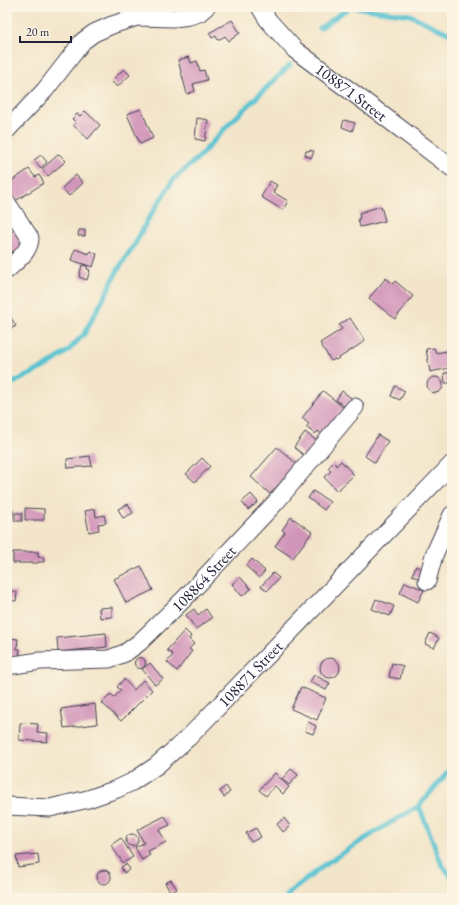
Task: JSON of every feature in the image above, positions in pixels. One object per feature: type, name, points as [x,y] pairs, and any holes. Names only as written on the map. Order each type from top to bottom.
[{"type":"street","points":[[7,130],[45,90],[83,41],[94,33],[112,25],[137,17],[174,18],[189,16],[199,13],[206,7]]},
{"type":"street","name":"108871 Street","points":[[260,7],[268,20],[295,50],[452,168]]},
{"type":"street","points":[[7,203],[30,238],[30,244],[24,253],[7,270]]},
{"type":"street","name":"108864 Street","points":[[7,666],[40,661],[109,658],[125,653],[140,642],[276,502],[355,407]]},
{"type":"street","name":"108871 Street","points":[[7,806],[50,808],[88,799],[117,789],[156,766],[189,737],[452,464]]},
{"type":"street","points":[[427,581],[434,555],[452,514]]},
{"type":"building","points":[[232,20],[240,33],[229,41],[225,36],[218,40],[216,36],[212,38],[209,33]]},
{"type":"building","points":[[189,57],[191,63],[197,61],[200,71],[204,70],[207,80],[193,84],[195,91],[187,94],[178,60]]},
{"type":"building","points":[[124,69],[130,75],[117,87],[111,81]]},
{"type":"building","points":[[141,109],[153,138],[140,144],[127,114]]},
{"type":"building","points":[[85,111],[100,125],[88,139],[73,125],[76,122],[72,119],[77,114],[80,116]]},
{"type":"building","points":[[197,118],[208,120],[205,141],[195,139]]},
{"type":"building","points":[[344,120],[355,123],[352,131],[342,127]]},
{"type":"building","points":[[306,151],[314,151],[311,158],[305,155]]},
{"type":"building","points":[[59,154],[66,161],[48,176],[42,169]]},
{"type":"building","points":[[41,155],[47,162],[41,168],[34,160]]},
{"type":"building","points":[[29,169],[35,177],[39,175],[44,183],[12,203],[7,195],[7,184]]},
{"type":"building","points":[[76,175],[83,183],[69,196],[62,188]]},
{"type":"building","points":[[270,181],[277,185],[273,192],[288,201],[283,210],[261,197]]},
{"type":"building","points":[[381,206],[385,221],[360,227],[358,219],[360,218],[359,213]]},
{"type":"building","points":[[15,229],[29,243],[16,256],[10,249],[7,252],[7,237]]},
{"type":"building","points":[[79,230],[85,230],[85,236],[78,236]]},
{"type":"building","points":[[75,249],[89,254],[90,251],[97,254],[93,267],[71,260]]},
{"type":"building","points":[[82,265],[87,266],[87,269],[90,270],[87,280],[79,277]]},
{"type":"building","points":[[386,278],[393,284],[395,281],[413,296],[395,319],[369,298]]},
{"type":"building","points":[[7,311],[16,326],[7,331]]},
{"type":"building","points":[[350,318],[365,341],[336,360],[331,361],[320,343],[342,329],[339,325]]},
{"type":"building","points":[[434,348],[436,353],[447,351],[450,368],[430,372],[426,349]]},
{"type":"building","points":[[444,373],[452,373],[452,383],[445,383]]},
{"type":"building","points":[[435,377],[442,382],[443,385],[438,392],[435,393],[428,388],[427,385],[432,378]]},
{"type":"building","points":[[395,386],[405,391],[400,400],[391,396]]},
{"type":"building","points":[[323,391],[344,408],[323,435],[318,431],[315,434],[306,427],[309,424],[302,418]]},
{"type":"building","points":[[342,391],[355,401],[348,409],[336,400]]},
{"type":"building","points":[[305,432],[318,442],[306,457],[294,447]]},
{"type":"building","points":[[378,435],[388,441],[375,463],[365,456]]},
{"type":"building","points":[[277,447],[297,464],[270,494],[251,477]]},
{"type":"building","points":[[90,456],[92,466],[68,468],[67,459]]},
{"type":"building","points":[[202,458],[210,466],[195,482],[186,474]]},
{"type":"building","points":[[341,461],[354,475],[337,491],[324,477],[331,471],[328,468],[334,462],[336,466]]},
{"type":"building","points":[[313,491],[330,502],[324,510],[308,498]]},
{"type":"building","points":[[251,494],[258,502],[248,510],[242,502]]},
{"type":"building","points":[[128,504],[133,513],[123,518],[118,509]]},
{"type":"building","points":[[25,508],[44,509],[44,520],[25,520]]},
{"type":"building","points":[[95,509],[96,517],[104,515],[106,523],[98,524],[99,530],[89,532],[85,511]]},
{"type":"building","points":[[7,511],[13,511],[12,521],[7,521]]},
{"type":"building","points":[[15,513],[22,513],[22,521],[15,521]]},
{"type":"building","points":[[291,517],[312,532],[293,558],[275,546],[285,532],[282,530]]},
{"type":"building","points":[[13,552],[38,552],[38,557],[43,557],[44,562],[13,563]]},
{"type":"building","points":[[252,559],[265,571],[259,578],[246,566]]},
{"type":"building","points":[[141,566],[153,590],[126,603],[114,579]]},
{"type":"building","points":[[416,566],[424,570],[420,579],[412,575]]},
{"type":"building","points":[[273,573],[279,578],[267,591],[261,586]]},
{"type":"building","points":[[240,577],[251,589],[242,596],[232,584]]},
{"type":"building","points":[[405,582],[424,590],[418,602],[400,593]]},
{"type":"building","points":[[7,590],[17,592],[16,601],[7,600]]},
{"type":"building","points":[[376,599],[394,606],[390,616],[372,609]]},
{"type":"building","points":[[112,607],[112,617],[100,618],[99,608]]},
{"type":"building","points":[[194,609],[198,615],[206,609],[212,618],[196,629],[186,615]]},
{"type":"building","points":[[185,630],[191,636],[189,639],[194,644],[189,649],[192,651],[177,671],[167,662],[173,655],[167,650]]},
{"type":"building","points":[[106,633],[107,647],[58,652],[57,638]]},
{"type":"building","points":[[430,633],[439,638],[434,648],[425,644]]},
{"type":"building","points":[[9,638],[18,639],[17,649],[20,649],[19,657],[8,656]]},
{"type":"building","points":[[138,658],[142,658],[144,659],[144,667],[138,668],[135,665],[135,661]]},
{"type":"building","points":[[330,658],[337,661],[340,668],[337,675],[330,678],[323,675],[320,668],[323,661]]},
{"type":"building","points":[[150,663],[163,679],[155,685],[142,669]]},
{"type":"building","points":[[392,663],[403,666],[400,679],[389,677]]},
{"type":"building","points":[[314,675],[330,683],[326,690],[310,682]]},
{"type":"building","points":[[124,679],[134,690],[143,680],[152,690],[121,721],[102,703],[111,694],[114,698],[121,690],[117,687]]},
{"type":"building","points":[[301,687],[326,698],[317,720],[291,709]]},
{"type":"building","points":[[95,704],[97,724],[64,728],[61,709]]},
{"type":"building","points":[[308,722],[316,726],[313,734],[305,731]]},
{"type":"building","points":[[20,723],[38,724],[37,732],[48,733],[47,742],[19,740]]},
{"type":"building","points":[[291,769],[298,775],[289,785],[282,779]]},
{"type":"building","points":[[275,773],[289,787],[283,794],[275,786],[266,796],[259,790]]},
{"type":"building","points":[[226,786],[230,792],[224,797],[220,791]]},
{"type":"building","points":[[165,816],[170,825],[159,830],[166,842],[148,851],[150,855],[142,860],[135,847],[144,843],[137,830]]},
{"type":"building","points":[[284,818],[290,826],[283,832],[277,824]]},
{"type":"building","points":[[256,828],[261,837],[251,842],[246,833]]},
{"type":"building","points":[[130,834],[134,834],[138,840],[134,846],[130,846],[126,842],[126,838]]},
{"type":"building","points":[[121,838],[133,857],[123,863],[111,845]]},
{"type":"building","points":[[38,854],[39,864],[18,867],[16,856]]},
{"type":"building","points":[[126,864],[130,869],[124,873],[121,867]]},
{"type":"building","points":[[104,870],[109,872],[111,877],[109,882],[104,884],[99,882],[97,877],[99,872]]},
{"type":"building","points":[[171,880],[177,889],[171,893],[165,883]]},
{"type":"waterway","points":[[320,28],[350,7]]},
{"type":"waterway","points":[[351,7],[410,15],[452,35]]},
{"type":"waterway","points":[[7,386],[48,365],[68,351],[84,334],[117,271],[174,179],[198,158],[229,124],[290,65]]},
{"type":"waterway","points":[[286,898],[290,892],[327,863],[419,806],[452,767]]},
{"type":"waterway","points":[[419,806],[442,865],[452,877]]}]
